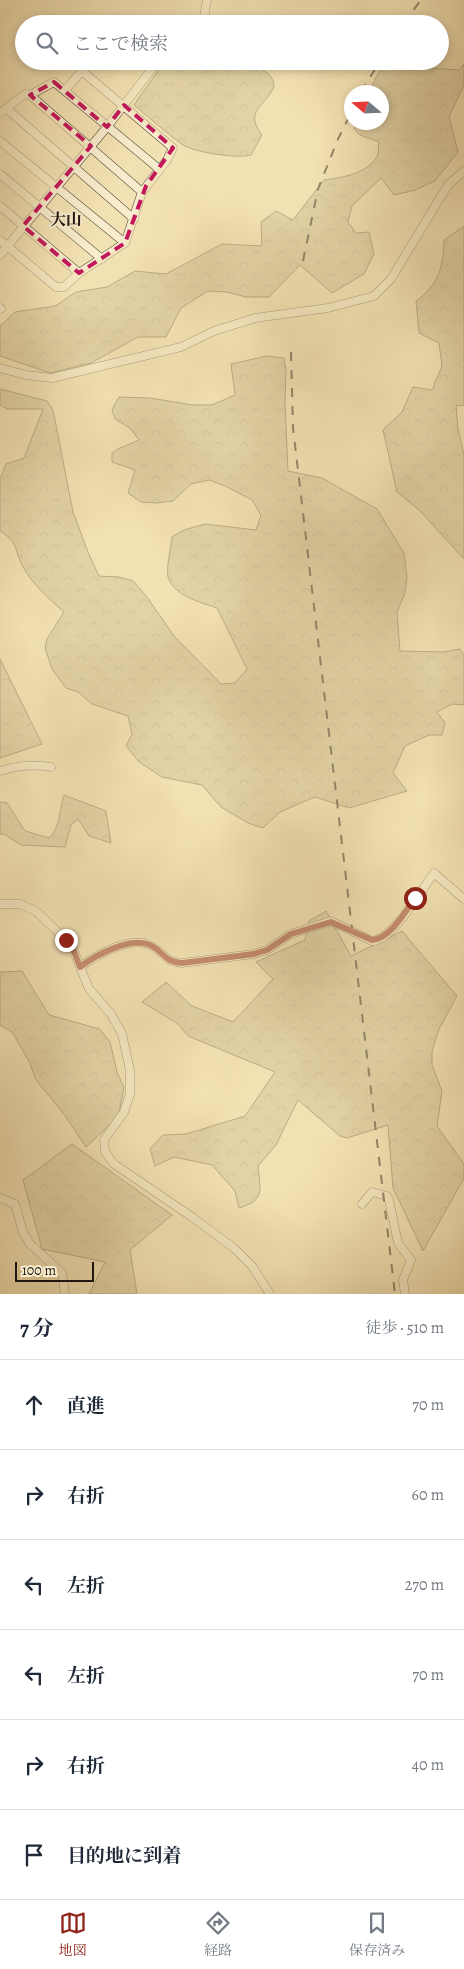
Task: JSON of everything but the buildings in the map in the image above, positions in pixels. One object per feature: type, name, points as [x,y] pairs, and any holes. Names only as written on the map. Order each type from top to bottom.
[{"type":"street","points":[[204,15],[207,0]]},
{"type":"street","points":[[0,240],[56,286],[64,286],[125,243],[142,192],[167,160],[173,148],[82,70],[65,90]]},
{"type":"street","points":[[0,255],[107,127],[151,70]]},
{"type":"street","points":[[134,218],[74,166],[3,111],[25,94],[30,95],[54,82],[159,169]]},
{"type":"street","points":[[30,95],[142,192]]},
{"type":"street","points":[[0,141],[125,243]]},
{"type":"street","points":[[0,368],[26,375],[52,378],[181,347],[214,331],[255,318],[328,308],[374,296],[391,279],[448,186],[464,171]]},
{"type":"street","points":[[0,174],[41,206],[102,259]]},
{"type":"street","points":[[0,206],[80,273]]},
{"type":"street","points":[[0,771],[21,766],[51,767]]},
{"type":"street","points":[[80,967],[100,953],[137,943],[152,946],[170,962],[182,963],[254,954],[272,947],[291,934],[331,922],[372,940],[377,940],[397,923],[434,873],[464,899]]},
{"type":"street","points":[[0,904],[20,904],[36,911],[66,940],[73,949],[89,989],[111,1014],[122,1034],[130,1070],[130,1094],[124,1112],[104,1140],[105,1152],[114,1164],[234,1248],[252,1266],[270,1294]]},
{"type":"street","points":[[362,1204],[372,1192],[386,1196],[389,1200],[398,1243],[411,1260],[404,1280],[404,1294]]},
{"type":"street","points":[[0,1198],[15,1204],[23,1232],[30,1244],[62,1273],[65,1294]]},
{"type":"highlighted area","points":[[54,82],[107,127],[124,105],[173,148],[146,186],[125,243],[79,273],[23,226],[91,146],[30,95]]},
{"type":"green space","points":[[464,64],[464,85],[449,117],[458,152],[435,181],[415,190],[394,195],[381,178],[352,206],[348,222],[356,233],[369,232],[374,254],[364,274],[332,293],[300,265],[269,297],[246,297],[227,292],[208,291],[181,308],[166,337],[138,337],[91,363],[50,373],[0,356],[0,326],[15,312],[55,306],[76,292],[107,287],[135,271],[166,274],[222,244],[262,246],[261,222],[276,211],[293,220],[324,180],[355,173],[369,166],[374,160],[378,154],[379,142],[360,135],[355,130],[389,130],[389,85],[373,85],[381,70],[459,70]]},
{"type":"green space","points":[[159,70],[262,70],[270,75],[274,86],[255,114],[257,127],[262,135],[251,155],[245,156],[226,155],[189,148],[170,136],[134,105]]},
{"type":"green space","points":[[464,226],[464,405],[456,406],[458,429],[464,455],[464,559],[419,510],[397,492],[383,430],[402,412],[413,387],[432,390],[442,366],[439,343],[419,333],[416,301],[435,282],[441,267],[444,240]]},
{"type":"green space","points":[[267,356],[284,358],[286,371],[285,403],[288,471],[322,478],[377,509],[404,553],[407,577],[405,593],[397,612],[400,651],[444,652],[460,649],[464,655],[464,705],[452,704],[437,712],[445,723],[442,735],[429,735],[405,746],[393,773],[407,791],[349,808],[315,797],[280,812],[263,828],[248,823],[221,807],[202,785],[162,777],[139,762],[126,746],[132,734],[128,716],[92,704],[78,692],[66,688],[52,669],[45,648],[47,639],[64,612],[35,585],[22,565],[13,542],[0,531],[0,479],[6,464],[24,458],[43,409],[7,409],[0,405],[0,389],[47,401],[53,410],[73,512],[99,576],[119,577],[133,581],[147,597],[174,636],[221,684],[235,683],[247,669],[217,608],[182,594],[171,584],[168,577],[168,563],[172,537],[184,530],[205,524],[256,530],[261,515],[252,500],[209,480],[191,484],[173,501],[141,502],[128,493],[135,470],[112,462],[112,453],[139,440],[130,428],[115,419],[112,410],[119,397],[150,398],[193,405],[212,405],[235,395],[231,364]]},
{"type":"green space","points":[[0,659],[42,744],[0,758]]},
{"type":"green space","points":[[64,795],[106,811],[111,843],[89,836],[78,819],[71,825],[65,847],[21,845],[4,834],[0,834],[0,802],[7,803],[25,831],[49,838],[58,824]]},
{"type":"green space","points":[[326,911],[351,956],[402,931],[457,996],[439,1029],[432,1051],[432,1065],[442,1091],[437,1126],[464,1164],[464,1178],[423,1251],[393,1188],[388,1125],[347,1138],[340,1136],[298,1100],[276,1145],[258,1166],[260,1188],[257,1198],[248,1205],[239,1208],[235,1191],[212,1165],[174,1157],[155,1166],[150,1149],[163,1135],[186,1134],[245,1116],[275,1072],[188,1036],[178,1024],[142,1002],[166,982],[192,1006],[233,1022],[273,979],[256,962],[305,940],[309,921]]},
{"type":"green space","points":[[22,971],[49,1015],[100,1029],[110,1042],[117,1072],[124,1088],[118,1117],[86,1147],[63,1113],[36,1080],[29,1061],[12,1032],[0,1025],[0,972]]},
{"type":"green space","points":[[72,1144],[172,1215],[130,1250],[137,1294],[89,1294],[105,1262],[42,1249],[23,1180]]},
{"type":"railway","points":[[410,15],[421,0]]},
{"type":"railway","points":[[365,85],[374,70]]},
{"type":"railway","points":[[303,261],[318,189],[344,127]]},
{"type":"railway","points":[[291,352],[293,428],[395,1294]]},
{"type":"district","name":"大山","points":[[66,219]]},
{"type":"route","points":[[66,940],[73,949],[80,967],[100,953],[132,943],[152,946],[170,962],[182,963],[254,954],[267,950],[291,934],[303,929],[331,922],[372,940],[377,940],[383,937],[397,923],[415,898]]}]
